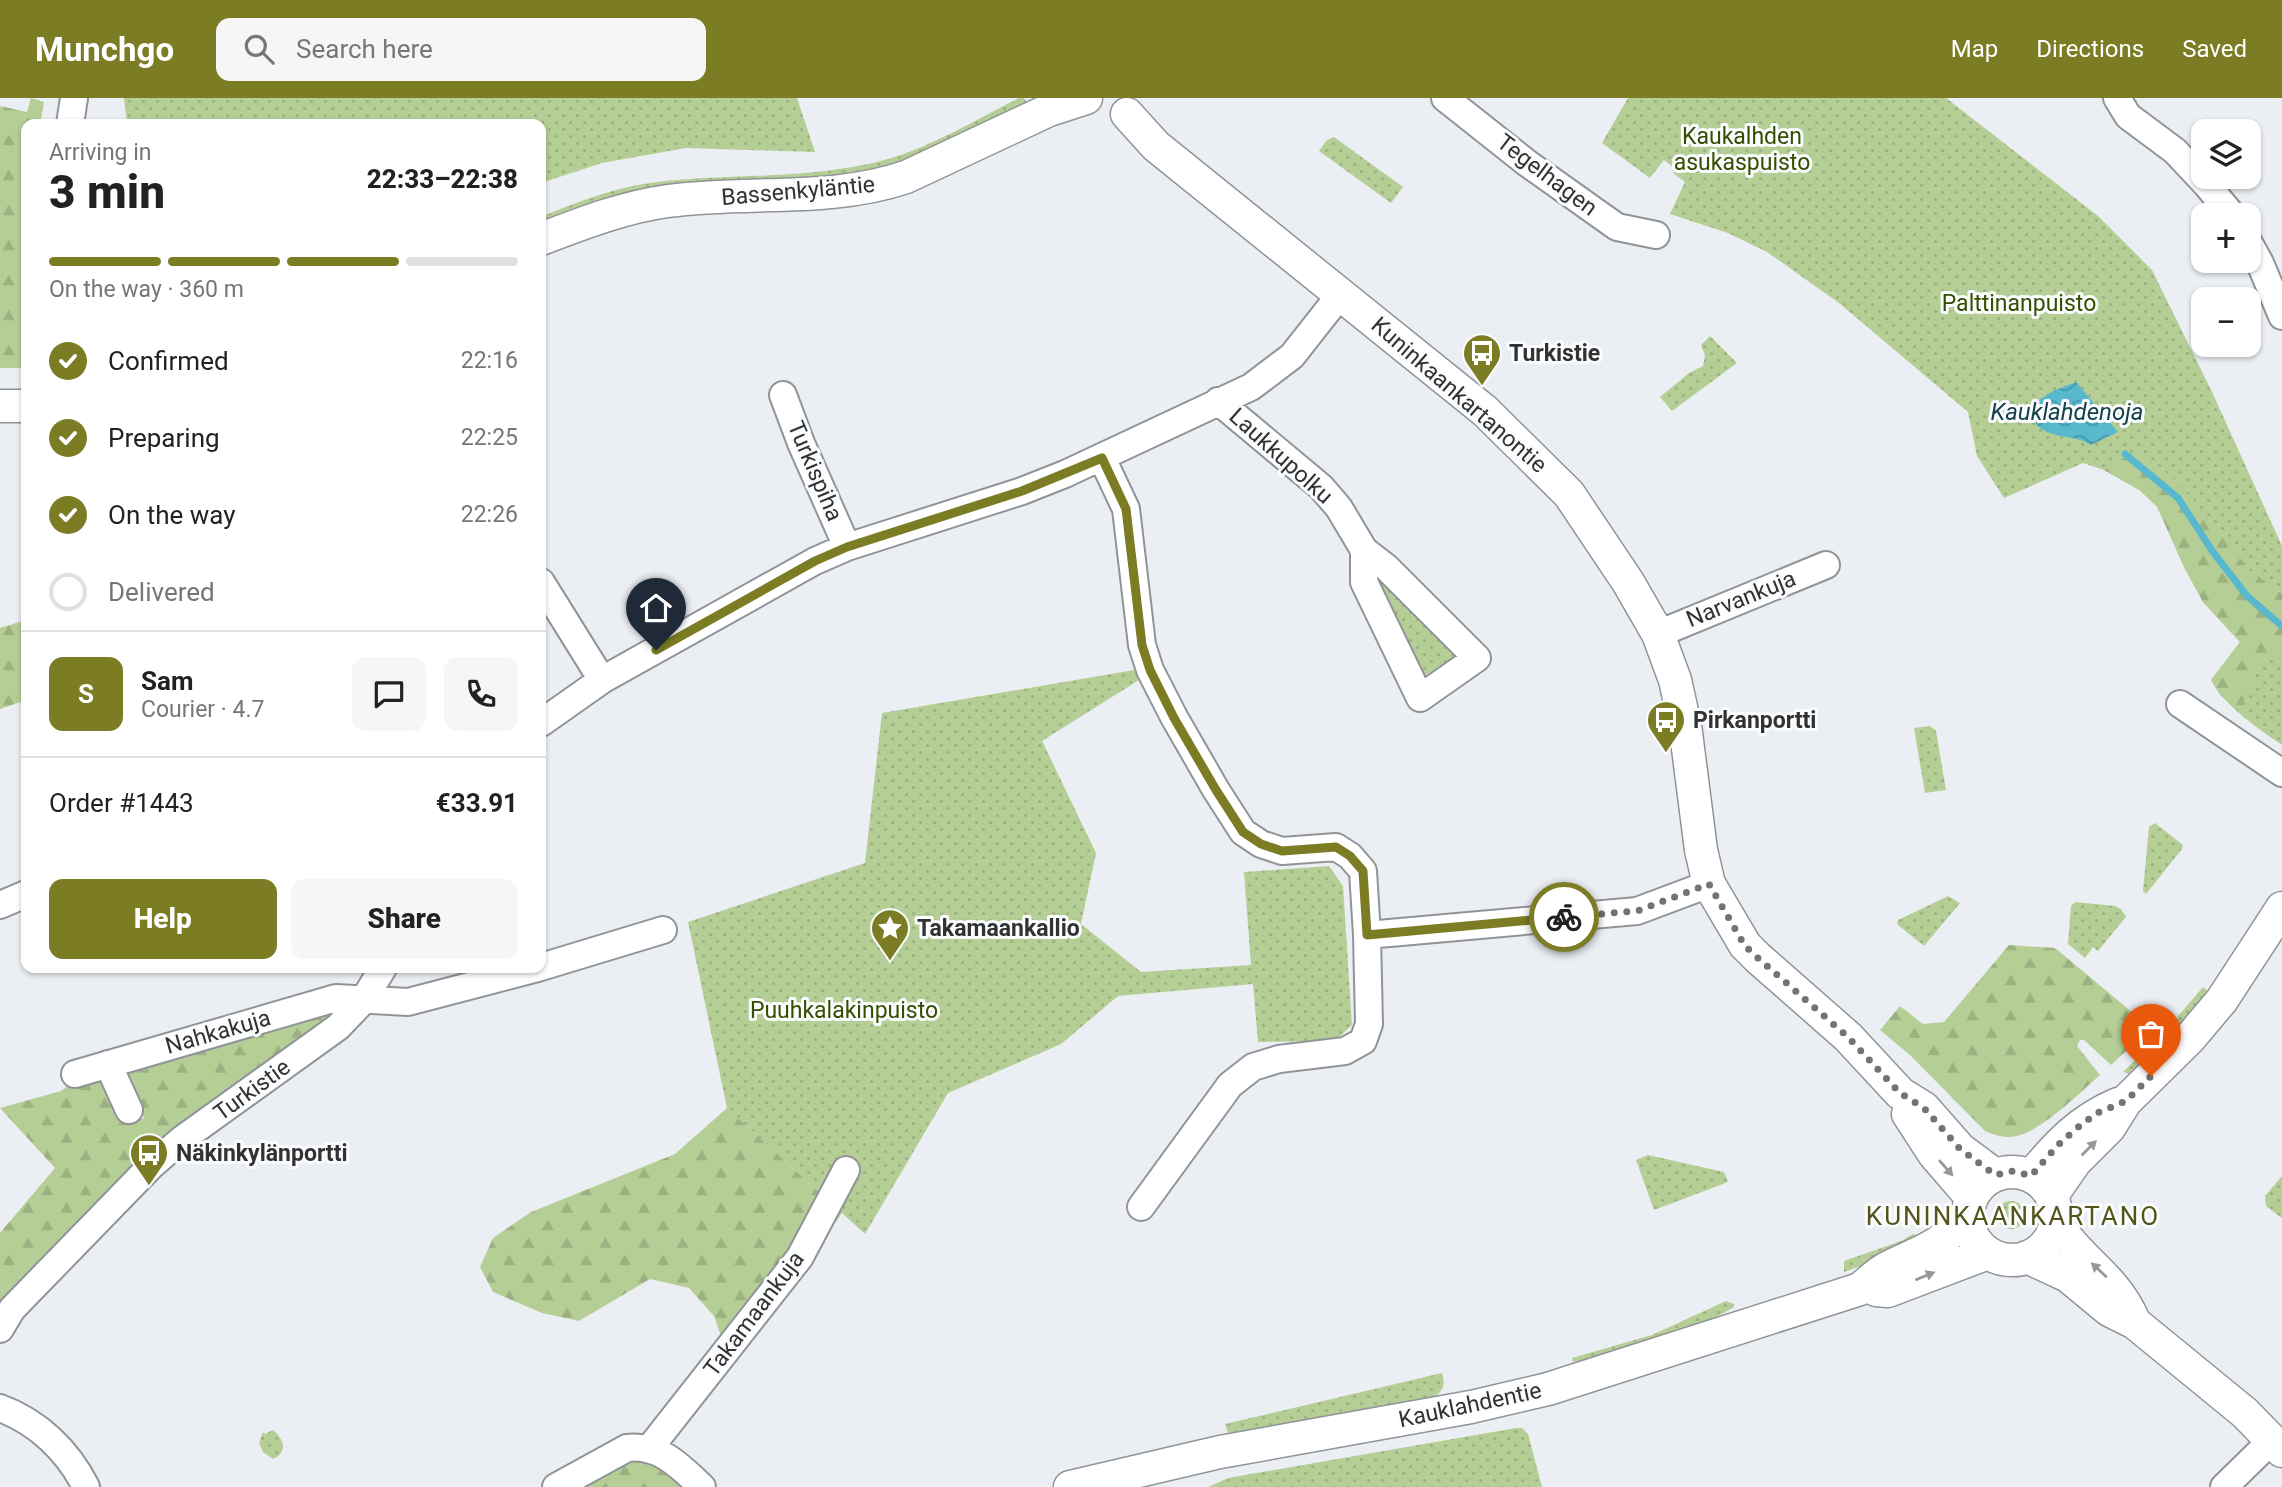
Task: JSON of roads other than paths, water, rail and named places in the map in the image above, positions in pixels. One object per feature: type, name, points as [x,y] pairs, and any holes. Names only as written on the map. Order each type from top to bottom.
[{"type":"street","points":[[71,119],[74,98]]},
{"type":"street","points":[[1086,98],[1093,107],[1112,116],[1135,106]]},
{"type":"street","name":"Bassenkyläntie","points":[[546,237],[612,213],[670,200],[814,193],[883,185],[906,177],[1049,110],[1086,98]]},
{"type":"street","name":"Tegelhagen","points":[[1445,98],[1527,163],[1617,227],[1656,235]]},
{"type":"street","points":[[2119,99],[2128,116],[2175,152],[2222,203]]},
{"type":"street","name":"Kuninkaankartanontie","points":[[1135,106],[1156,146],[1485,411],[1569,494],[1621,571],[1658,634],[1675,681],[1685,725],[1700,850],[1709,884],[1745,946],[1780,980],[1848,1037],[1900,1093],[1924,1108],[1960,1149],[1995,1175]]},
{"type":"street","points":[[2261,265],[2282,316]]},
{"type":"street","points":[[546,719],[602,680],[815,561],[847,547],[1022,491],[1102,458],[1251,387],[1292,356],[1340,295]]},
{"type":"street","name":"Turkispiha","points":[[783,395],[847,547]]},
{"type":"street","name":"Laukkupolku","points":[[1218,401],[1321,487],[1339,508],[1364,550],[1386,567],[1477,658],[1420,698],[1364,582],[1364,550]]},
{"type":"street","points":[[0,406],[21,406]]},
{"type":"street","points":[[1102,458],[1126,509],[1142,645],[1150,670],[1174,718],[1243,832],[1261,844],[1282,851],[1336,847],[1350,856],[1363,871],[1367,935],[1369,1024],[1363,1041],[1345,1051],[1279,1059],[1253,1067],[1230,1085],[1141,1207]]},
{"type":"street","name":"Narvankuja","points":[[1658,634],[1826,565]]},
{"type":"street","points":[[546,590],[602,680]]},
{"type":"street","points":[[2180,704],[2282,772]]},
{"type":"street","points":[[1367,935],[1637,911],[1709,884]]},
{"type":"street","points":[[0,905],[21,896]]},
{"type":"street","points":[[2135,1323],[2124,1299],[2104,1274],[2069,1243],[2046,1198],[2013,1171],[1995,1175],[1981,1184],[1970,1205],[1972,1235],[1988,1253],[2007,1260],[2027,1257],[2046,1244],[2046,1198],[2058,1145],[2097,1113],[2126,1101],[2190,1038],[2222,1000],[2282,908]]},
{"type":"street","name":"Nahkakuja","points":[[546,965],[663,930]]},
{"type":"street","name":"Turkistie","points":[[0,1329],[12,1309],[151,1166],[181,1140],[338,1027],[363,1000],[380,973]]},
{"type":"street","name":"Nahkakuja","points":[[75,1074],[336,998],[408,1002],[517,973]]},
{"type":"street","points":[[108,1064],[129,1110]]},
{"type":"street","name":"Kuninkaankartanontie","points":[[1900,1093],[1910,1120],[1970,1205]]},
{"type":"street","name":"Takamaankuja","points":[[649,1449],[800,1257],[846,1170]]},
{"type":"street","name":"Kauklahdentie","points":[[1070,1487],[1143,1478],[1220,1452],[1471,1407],[1548,1390],[1860,1289],[1884,1269],[1934,1247],[1954,1231],[1970,1205]]},
{"type":"street","name":"Kauklahdentie","points":[[1860,1289],[1888,1291],[1988,1253]]},
{"type":"street","points":[[2027,1257],[2068,1276],[2109,1310],[2135,1323],[2245,1413],[2277,1445],[2224,1487]]},
{"type":"street","points":[[0,1408],[20,1415],[62,1450],[86,1487]]},
{"type":"street","points":[[556,1487],[627,1448],[649,1449],[671,1459],[702,1487]]},
{"type":"water","name":"Kauklahdenoja","points":[[2076,382],[2118,432],[2091,445],[2043,430],[2025,409],[2053,391]]},
{"type":"waterway","name":"Kauklahdenoja","points":[[2125,454],[2178,498],[2213,552],[2247,596],[2282,626]]},
{"type":"place","name":"Turkistie","points":[[1482,387]]},
{"type":"place","name":"Pirkanportti","points":[[1666,754]]},
{"type":"place","name":"Takamaankallio","points":[[890,962]]},
{"type":"place","name":"Näkinkylänportti","points":[[149,1187]]},
{"type":"district","name":"KUNINKAANKARTANO","points":[[2013,1216]]},
{"type":"park label","name":"Kaukalhden asukaspuisto","points":[[1742,149]]},
{"type":"park label","name":"Palttinanpuisto","points":[[2019,303]]},
{"type":"park label","name":"Puuhkalakinpuisto","points":[[844,1010]]}]
